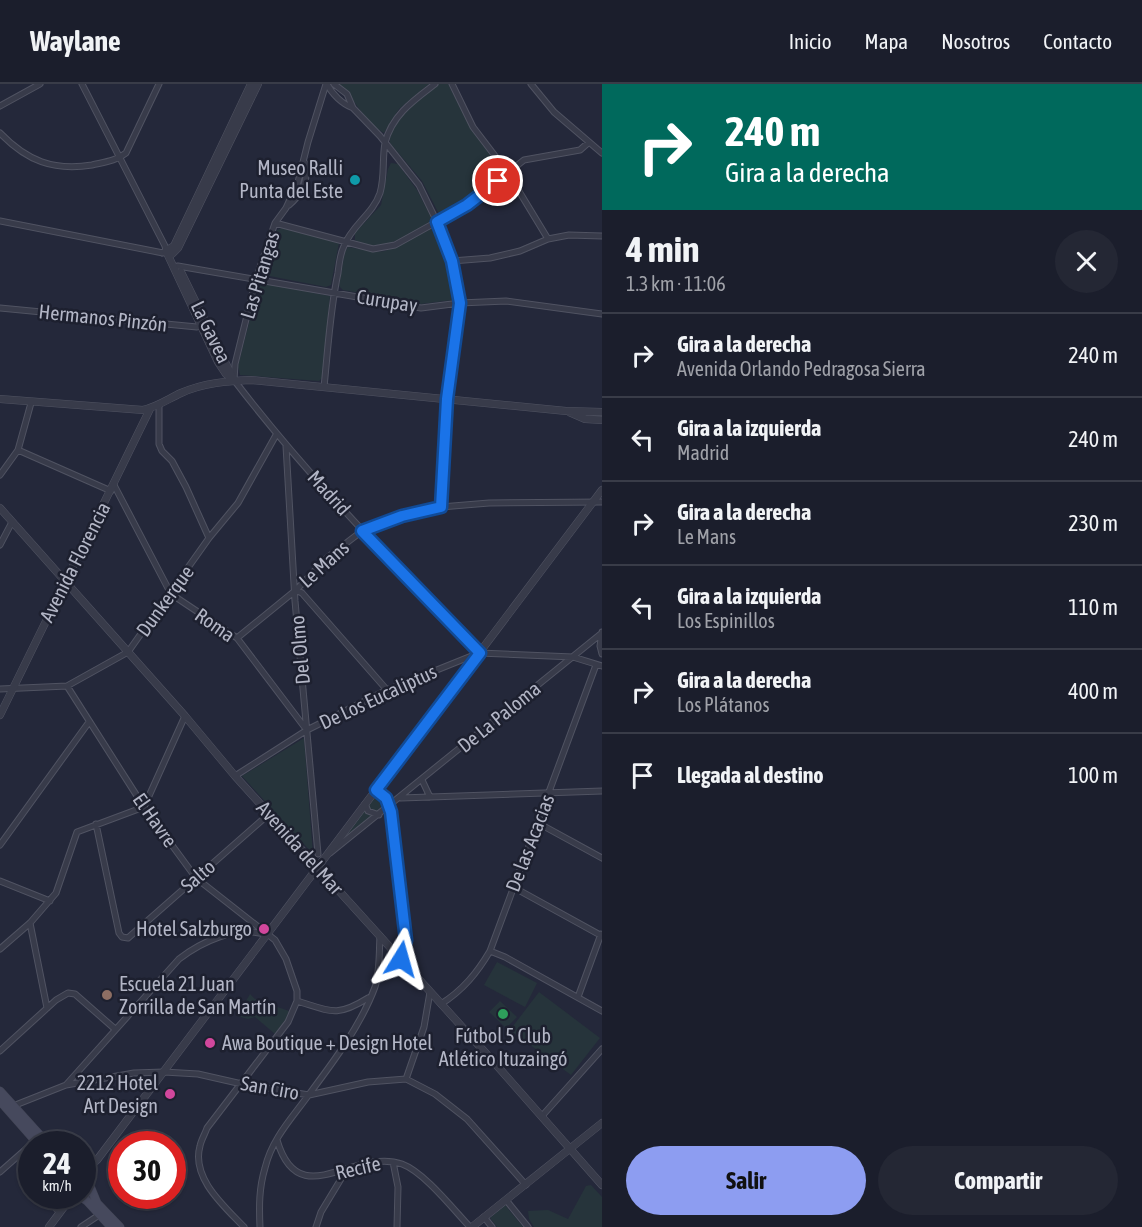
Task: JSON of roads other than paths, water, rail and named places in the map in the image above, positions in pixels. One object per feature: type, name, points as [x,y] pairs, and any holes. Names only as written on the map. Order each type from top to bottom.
[{"type":"main road","points":[[0,1091],[36,1131]]},
{"type":"main road","points":[[0,1101],[26,1131]]},
{"type":"main road","points":[[96,1201],[111,1227]]},
{"type":"main road","points":[[96,1208],[120,1227]]},
{"type":"street","points":[[0,106],[40,84]]},
{"type":"street","name":"La Gavea","points":[[82,84],[118,159],[176,266],[234,381]]},
{"type":"street","points":[[0,133],[21,152],[43,164],[75,168],[118,159],[126,153],[159,84]]},
{"type":"street","points":[[167,251],[174,246],[251,84]]},
{"type":"street","points":[[0,221],[167,251],[178,248],[258,84]]},
{"type":"street","points":[[327,84],[331,91],[353,108]]},
{"type":"street","name":"Las Pitangas","points":[[234,381],[235,364],[256,279],[275,223],[286,208],[298,182],[327,84]]},
{"type":"street","points":[[334,84],[347,94],[353,108],[385,143],[419,186],[437,222],[452,261],[460,303],[447,399],[441,507]]},
{"type":"street","points":[[324,387],[334,291],[345,242],[375,205],[384,176],[385,143],[401,112],[435,84]]},
{"type":"street","points":[[452,84],[473,127],[508,173],[548,239]]},
{"type":"street","points":[[531,84],[554,112],[602,153]]},
{"type":"street","points":[[275,223],[374,249],[396,245],[467,205],[524,160],[580,150],[588,143]]},
{"type":"street","points":[[452,261],[490,258],[520,251],[548,239],[569,235],[602,236]]},
{"type":"street","name":"Curupay","points":[[176,266],[334,291],[421,308],[506,301],[602,314]]},
{"type":"street","name":"Hermanos Pinzón","points":[[0,308],[204,325]]},
{"type":"street","points":[[0,399],[133,410],[150,409],[194,388],[251,380],[566,411],[598,412],[598,420],[585,419],[566,411]]},
{"type":"street","name":"Madrid","points":[[234,381],[276,435],[362,531],[480,653]]},
{"type":"street","points":[[0,475],[18,450],[31,403]]},
{"type":"street","points":[[159,405],[159,444],[186,487],[209,538]]},
{"type":"street","name":"Avenida Florencia","points":[[0,715],[150,409]]},
{"type":"street","name":"Dunkerque","points":[[0,689],[68,686],[128,652],[209,538],[238,503],[276,435]]},
{"type":"street","name":"Del Olmo","points":[[286,446],[307,730],[321,856]]},
{"type":"street","points":[[18,450],[113,488]]},
{"type":"street","name":"Roma","points":[[113,488],[171,594],[237,638],[307,730]]},
{"type":"street","points":[[96,1164],[317,867],[321,856],[376,790],[602,490]]},
{"type":"street","name":"Le Mans","points":[[237,638],[296,590],[328,557],[362,531],[402,516],[441,507],[489,503],[602,502]]},
{"type":"street","name":"Avenida del Mar","points":[[0,508],[185,716],[235,776],[602,1185]]},
{"type":"street","points":[[0,545],[12,522]]},
{"type":"street","points":[[296,590],[302,593],[387,690]]},
{"type":"street","points":[[602,633],[600,646],[602,654]]},
{"type":"street","name":"De La Paloma","points":[[321,856],[379,815],[602,633]]},
{"type":"street","name":"De Los Eucaliptus","points":[[235,776],[307,730],[387,690],[480,653],[573,657],[599,666]]},
{"type":"street","name":"De las Acacias","points":[[441,1004],[469,982],[490,951],[599,666]]},
{"type":"street","name":"El Havre","points":[[68,686],[144,807],[196,878],[276,940],[286,959],[297,991],[297,1001]]},
{"type":"street","points":[[0,949],[30,923],[56,893],[77,832],[144,807],[185,716]]},
{"type":"street","points":[[0,845],[89,722]]},
{"type":"street","points":[[422,780],[430,797]]},
{"type":"street","points":[[376,790],[386,798],[390,806],[406,940],[401,959]]},
{"type":"street","points":[[386,798],[602,791]]},
{"type":"street","points":[[365,804],[368,812],[379,815]]},
{"type":"street","name":"Salto","points":[[96,824],[119,933],[122,937],[128,938],[269,814]]},
{"type":"street","points":[[538,823],[602,858]]},
{"type":"street","points":[[0,881],[50,901]]},
{"type":"street","points":[[513,887],[602,934],[578,997]]},
{"type":"street","points":[[30,923],[47,1008]]},
{"type":"street","points":[[66,1085],[179,959],[198,946],[239,933],[266,934]]},
{"type":"street","points":[[260,1227],[259,1195],[265,1165],[277,1139],[354,1028],[370,998],[377,978],[380,936]]},
{"type":"street","points":[[490,951],[602,1011]]},
{"type":"street","points":[[430,992],[424,1027],[406,1079],[435,1094],[467,1119],[526,1185]]},
{"type":"street","points":[[0,1051],[56,1000],[72,993],[115,1029]]},
{"type":"street","points":[[244,1227],[214,1196],[207,1183],[198,1158],[207,1128],[288,1022],[297,1001],[330,1012],[343,1011],[370,998]]},
{"type":"street","points":[[542,1116],[602,1049]]},
{"type":"street","name":"San Ciro","points":[[16,1108],[66,1085],[134,1072],[164,1071],[198,1074],[309,1095],[368,1082],[406,1079]]},
{"type":"street","points":[[0,1101],[16,1108]]},
{"type":"street","points":[[471,1227],[602,1123]]},
{"type":"street","name":"Recife","points":[[277,1139],[282,1156],[289,1167],[312,1177],[327,1176],[348,1167],[375,1161],[393,1162],[415,1170],[471,1227]]},
{"type":"street","points":[[0,1172],[18,1158]]},
{"type":"street","points":[[393,1162],[398,1187],[397,1227]]},
{"type":"street","points":[[316,1227],[321,1212],[348,1167]]},
{"type":"street","points":[[506,1200],[528,1227]]},
{"type":"street","points":[[48,1225],[58,1209]]},
{"type":"street","points":[[48,1225],[62,1209]]},
{"type":"street","points":[[81,1227],[102,1212]]},
{"type":"street","points":[[484,1217],[492,1227]]},
{"type":"place","name":"Museo Ralli Punta del Este","points":[[355,180]]},
{"type":"place","name":"Hotel Salzburgo","points":[[264,929]]},
{"type":"place","name":"Escuela 21 Juan Zorrilla de San Martín","points":[[107,995]]},
{"type":"place","name":"Fútbol 5 Club Atlético Ituzaingó","points":[[503,1014]]},
{"type":"place","name":"Awa Boutique + Design Hotel","points":[[210,1043]]},
{"type":"place","name":"2212 Hotel Art Design","points":[[170,1094]]}]
